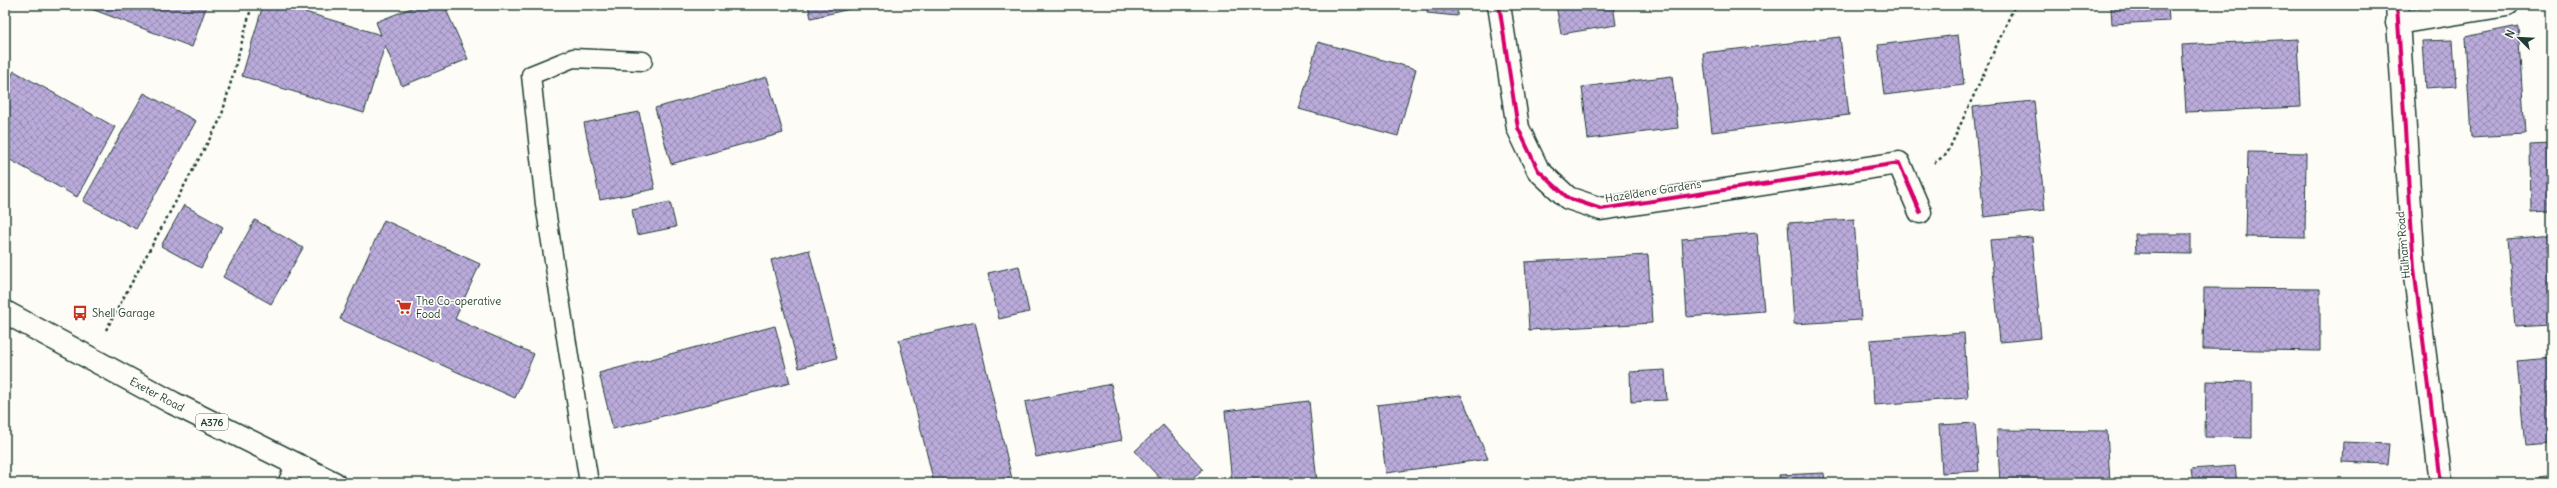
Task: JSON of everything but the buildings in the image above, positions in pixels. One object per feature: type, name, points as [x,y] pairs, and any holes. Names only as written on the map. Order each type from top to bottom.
[{"type":"main road","name":"Hazeldene Gardens","points":[[1499,5],[1518,128],[1538,170],[1568,198],[1600,209],[1899,163],[1920,212]]},
{"type":"main road","points":[[2397,14],[2507,5]]},
{"type":"main road","name":"Hulham Road","points":[[2397,14],[2414,268],[2441,483]]},
{"type":"main road","name":"Exeter Road","points":[[5,312],[173,403],[292,474],[334,483]]},
{"type":"lane","points":[[589,483],[545,204],[531,75],[573,58],[643,61]]},
{"type":"path","points":[[91,358],[221,118],[252,5]]},
{"type":"path","points":[[1907,182],[1947,154],[2015,5]]},
{"type":"cycle path","points":[[1499,5],[1518,128],[1538,170],[1568,198],[1601,209],[1899,163],[1920,212]]},
{"type":"cycle path","points":[[2397,5],[2414,268],[2441,483]]},
{"type":"place","name":"The Co-operative Food","points":[[404,307]]},
{"type":"place","name":"Shell Garage","points":[[80,313]]}]
